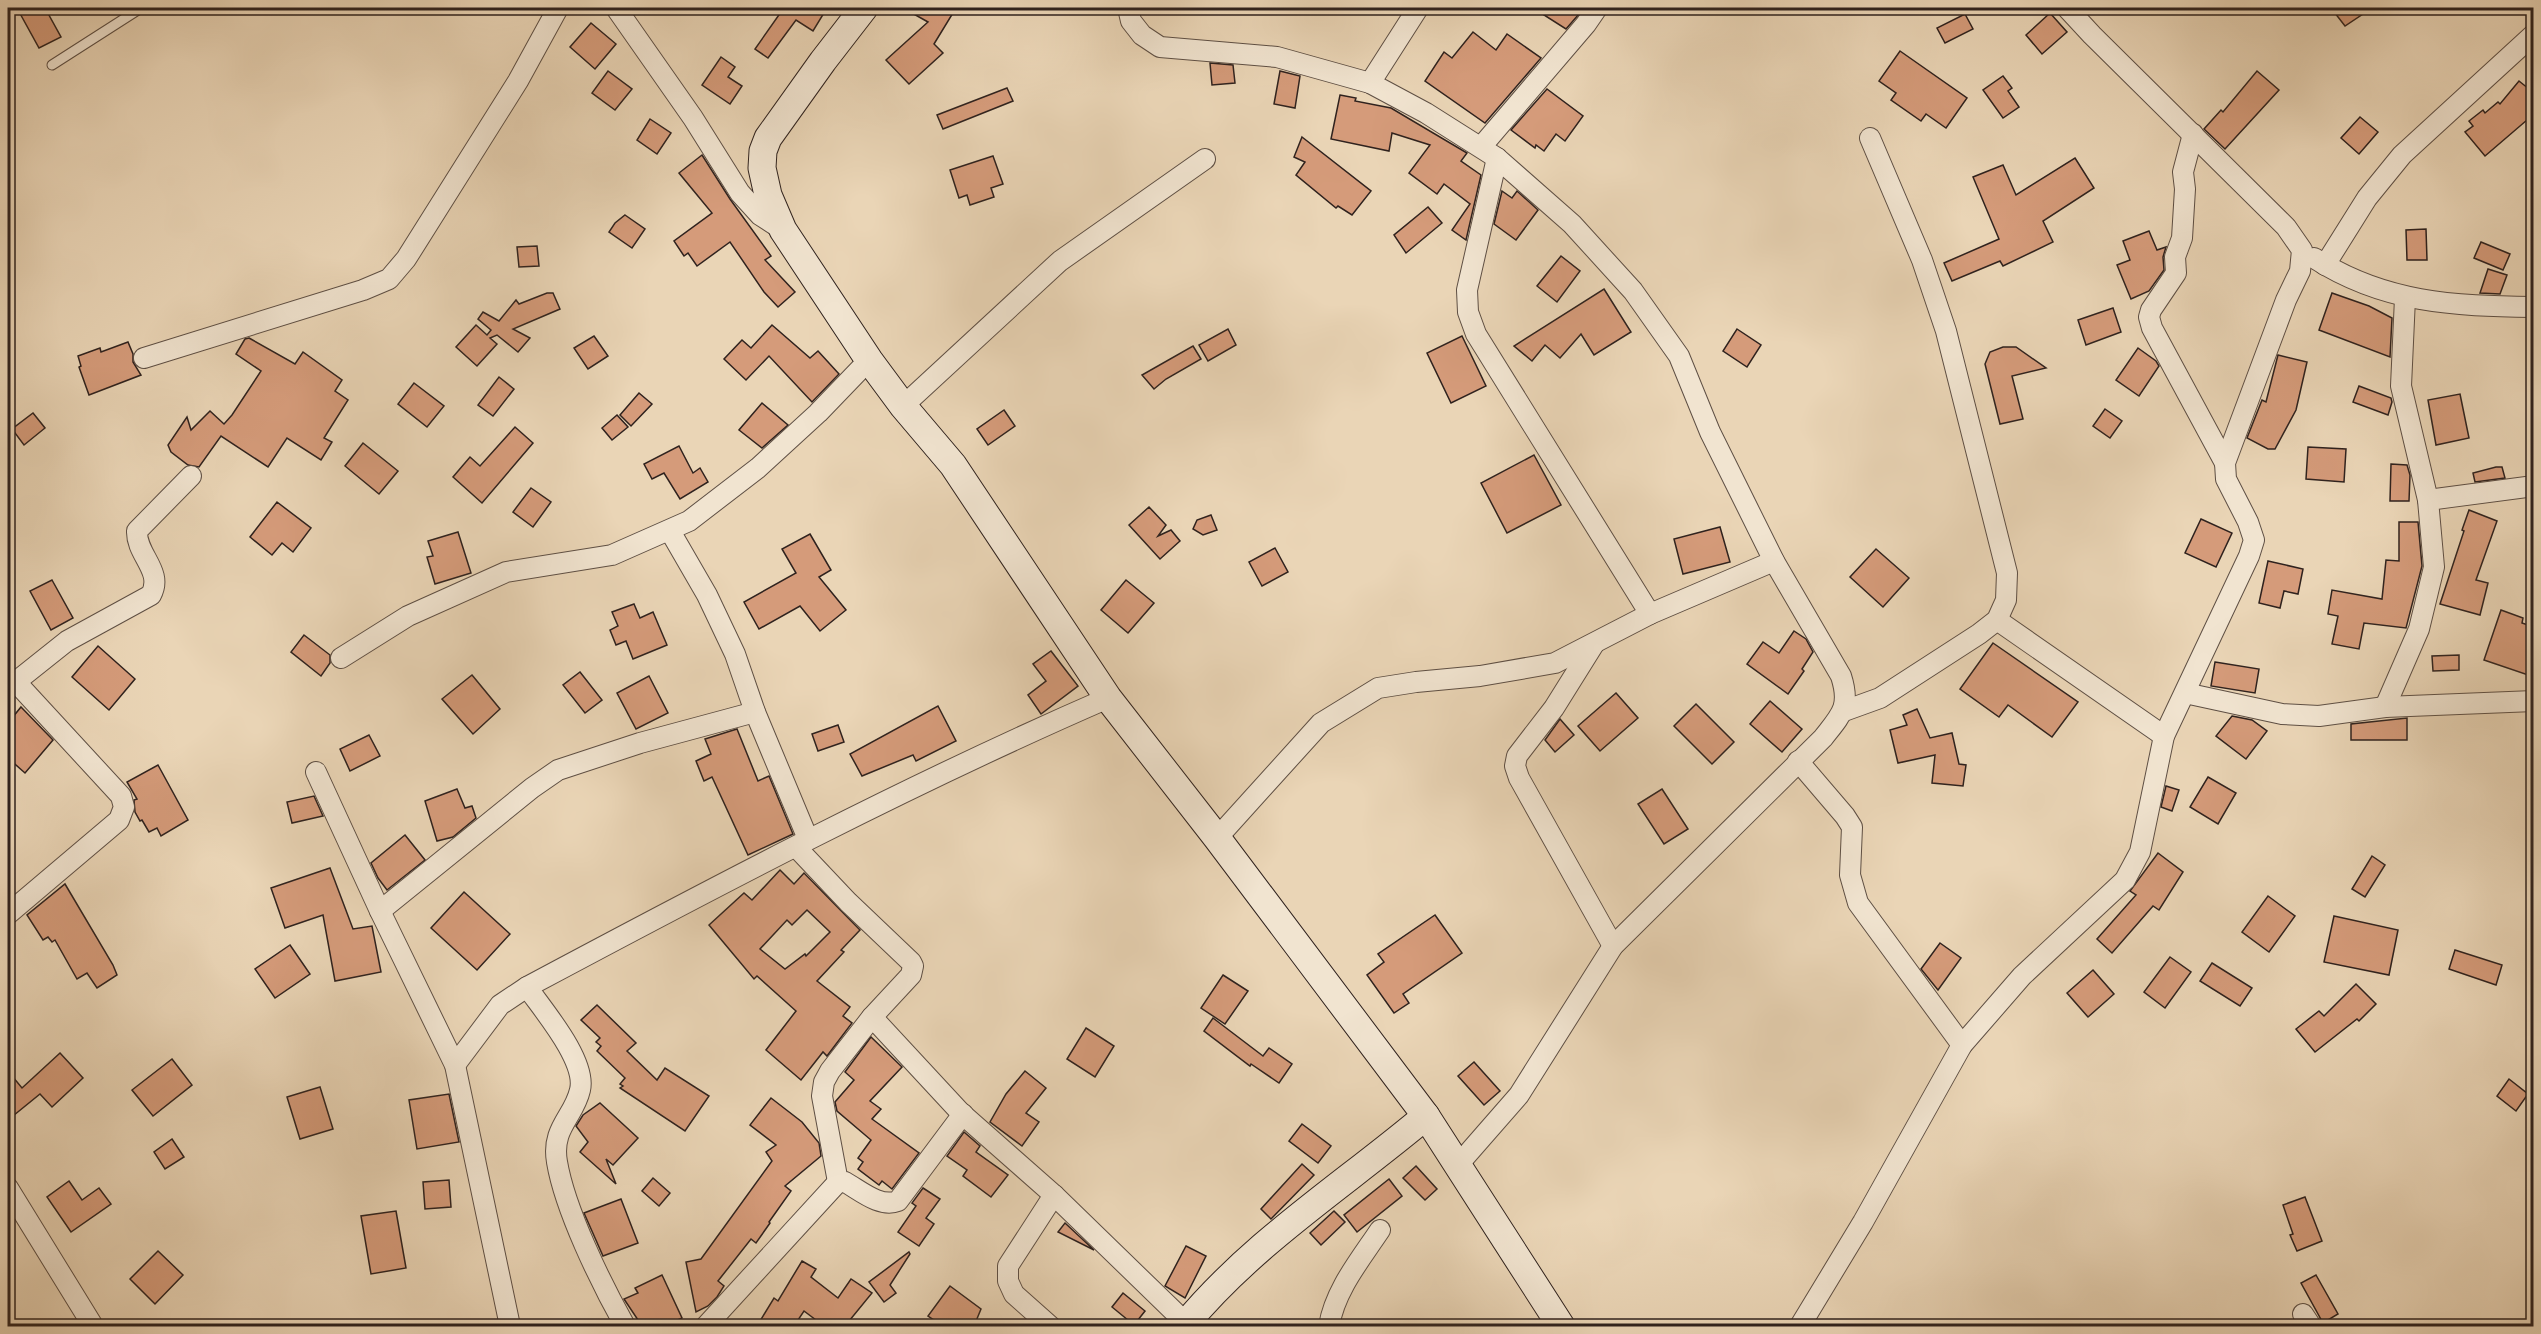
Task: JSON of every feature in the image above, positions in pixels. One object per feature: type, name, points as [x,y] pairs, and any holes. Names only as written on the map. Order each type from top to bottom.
[{"type":"street","points":[[144,358],[363,290],[389,279],[406,258],[518,81],[558,8]]},
{"type":"street","points":[[616,8],[693,118],[740,193],[760,215],[783,230]]},
{"type":"street","points":[[864,8],[775,128],[764,151],[762,168],[766,186],[783,230],[869,360],[903,406],[953,465],[1108,698],[1217,838],[1426,1116],[1561,1326]]},
{"type":"street","points":[[1128,8],[1131,21],[1142,35],[1160,47],[1277,57],[1370,83],[1426,112],[1489,153],[1572,224],[1633,291],[1679,356],[1710,432],[1774,561],[1841,676],[1846,693],[1844,711]]},
{"type":"street","points":[[1370,83],[1418,8]]},
{"type":"street","points":[[1597,8],[1489,153],[1467,290],[1468,312],[1476,334],[1650,614]]},
{"type":"street","points":[[2067,8],[2286,227],[2302,250],[2325,265],[2362,284],[2405,298],[2484,307],[2534,308]]},
{"type":"street","points":[[2325,265],[2367,198],[2402,155],[2534,34]]},
{"type":"street","points":[[1800,1326],[1863,1222],[1962,1045],[2022,976],[2125,880],[2140,852],[2164,736],[2254,540],[2248,522],[2226,479],[2224,463],[2152,328],[2149,317],[2151,310],[2176,273],[2175,257],[2182,238],[2185,189],[2182,172],[2193,134]]},
{"type":"street","points":[[1457,1166],[1519,1095],[1613,946],[1822,738],[1844,711],[1880,698],[1979,634],[1997,620],[2006,600],[2007,573],[1946,331],[1922,260],[1870,138]]},
{"type":"street","points":[[903,406],[1060,261],[1205,159]]},
{"type":"street","points":[[2224,463],[2286,300],[2300,271],[2302,250]]},
{"type":"street","points":[[2385,707],[2419,629],[2434,567],[2428,500],[2401,386],[2405,298]]},
{"type":"street","points":[[340,658],[408,616],[507,572],[612,555],[689,521],[758,468],[869,360]]},
{"type":"street","points":[[8,914],[119,820],[124,807],[121,796],[11,684],[67,641],[151,595],[156,586],[156,577],[137,540],[137,531],[191,476]]},
{"type":"street","points":[[2428,500],[2534,486]]},
{"type":"street","points":[[670,531],[707,595],[735,654],[802,843],[848,902],[913,966],[911,975],[872,1017],[824,1082],[822,1096],[838,1182]]},
{"type":"street","points":[[1217,838],[1321,723],[1378,688],[1416,681],[1480,676],[1555,663],[1650,614],[1774,561]]},
{"type":"street","points":[[1997,620],[2164,736]]},
{"type":"street","points":[[1595,642],[1554,708],[1518,756],[1515,766],[1519,778],[1613,946]]},
{"type":"street","points":[[2185,693],[2282,714],[2319,716],[2385,707],[2534,701]]},
{"type":"street","points":[[455,1065],[500,1005],[527,987],[802,843],[1012,740],[1108,698]]},
{"type":"street","points":[[380,911],[532,788],[558,770],[640,743],[755,712]]},
{"type":"street","points":[[1798,761],[1852,827],[1850,875],[1858,903],[1878,934],[1962,1045]]},
{"type":"street","points":[[316,772],[455,1065],[510,1326]]},
{"type":"street","points":[[527,987],[573,1055],[580,1074],[580,1090],[557,1137],[556,1161],[571,1211],[625,1326]]},
{"type":"street","points":[[872,1017],[963,1114],[1054,1195],[1187,1325],[1202,1305],[1276,1233],[1426,1116]]},
{"type":"street","points":[[705,1326],[838,1182],[845,1182],[881,1203],[890,1204],[898,1201],[963,1114]]},
{"type":"street","points":[[8,1188],[93,1326]]},
{"type":"street","points":[[1050,1326],[1014,1294],[1008,1281],[1008,1266],[1054,1195]]},
{"type":"street","points":[[1329,1326],[1333,1307],[1345,1282],[1380,1230]]},
{"type":"lane","points":[[52,65],[141,8]]},
{"type":"building","points":[[17,8],[45,8],[61,37],[39,48]]},
{"type":"building","points":[[773,8],[827,8],[813,31],[796,20],[768,58],[755,49],[781,12]]},
{"type":"building","points":[[903,8],[956,8],[934,44],[943,53],[909,84],[886,60],[928,22]]},
{"type":"building","points":[[1533,8],[1569,8],[1579,14],[1566,29]]},
{"type":"building","points":[[2331,8],[2372,8],[2345,26]]},
{"type":"building","points":[[2050,13],[2067,32],[2042,54],[2026,35]]},
{"type":"building","points":[[1965,14],[1973,29],[1945,43],[1937,28]]},
{"type":"building","points":[[591,23],[616,44],[595,69],[570,47]]},
{"type":"building","points":[[1473,32],[1496,50],[1507,34],[1541,58],[1485,123],[1425,81],[1444,52],[1452,58]]},
{"type":"building","points":[[1900,51],[1967,98],[1946,128],[1926,114],[1921,121],[1891,100],[1896,93],[1879,81]]},
{"type":"building","points":[[721,57],[735,67],[728,77],[742,86],[730,104],[702,85]]},
{"type":"building","points":[[1210,63],[1233,65],[1235,83],[1212,85]]},
{"type":"building","points":[[608,71],[632,89],[615,110],[592,93]]},
{"type":"building","points":[[1280,71],[1300,76],[1295,108],[1274,104]]},
{"type":"building","points":[[2257,71],[2279,90],[2225,149],[2204,129],[2221,110],[2223,112]]},
{"type":"building","points":[[2003,76],[2012,88],[2008,91],[2019,107],[2003,118],[1983,90]]},
{"type":"building","points":[[2519,81],[2534,93],[2534,114],[2485,156],[2465,132],[2473,126],[2469,121],[2483,110],[2485,113],[2498,102],[2500,104]]},
{"type":"building","points":[[1007,88],[1013,101],[943,129],[937,115]]},
{"type":"building","points":[[1547,89],[1583,116],[1565,141],[1556,134],[1544,151],[1536,145],[1535,148],[1511,130]]},
{"type":"building","points":[[1340,95],[1356,98],[1355,101],[1391,108],[1467,153],[1461,161],[1481,175],[1466,240],[1452,230],[1470,204],[1444,184],[1437,194],[1409,173],[1430,145],[1392,133],[1389,151],[1331,139]]},
{"type":"building","points":[[2360,117],[2378,132],[2359,154],[2341,138]]},
{"type":"building","points":[[650,119],[671,133],[657,154],[637,140]]},
{"type":"building","points":[[1302,137],[1371,191],[1352,215],[1338,206],[1336,208],[1296,175],[1305,162],[1294,157]]},
{"type":"building","points":[[702,155],[771,256],[765,260],[795,292],[778,307],[764,292],[730,242],[697,266],[688,253],[684,256],[674,241],[712,213],[679,173]]},
{"type":"building","points":[[993,156],[1003,184],[991,188],[994,197],[970,205],[967,195],[959,198],[950,170]]},
{"type":"building","points":[[2075,158],[2094,188],[2043,221],[2053,242],[2003,266],[2000,261],[1952,281],[1944,263],[1999,239],[1973,177],[2003,165],[2016,195]]},
{"type":"building","points":[[1502,191],[1512,198],[1517,191],[1538,210],[1516,240],[1494,224]]},
{"type":"building","points":[[1428,207],[1442,223],[1406,253],[1394,235]]},
{"type":"building","points":[[625,215],[645,229],[632,248],[609,232]]},
{"type":"building","points":[[2426,229],[2427,260],[2407,260],[2406,230]]},
{"type":"building","points":[[2149,231],[2157,250],[2166,247],[2163,257],[2164,270],[2149,291],[2131,299],[2117,265],[2130,260],[2123,241]]},
{"type":"building","points":[[2481,242],[2510,254],[2503,270],[2474,258]]},
{"type":"building","points":[[537,246],[539,266],[519,267],[517,247]]},
{"type":"building","points":[[1561,256],[1580,271],[1557,302],[1537,286]]},
{"type":"building","points":[[2488,269],[2507,275],[2500,294],[2480,293]]},
{"type":"building","points":[[1604,289],[1631,332],[1594,355],[1581,334],[1560,358],[1545,345],[1532,361],[1514,346]]},
{"type":"building","points":[[547,293],[553,293],[560,309],[513,329],[530,338],[518,352],[497,335],[490,338],[497,344],[477,366],[456,347],[476,325],[487,335],[491,330],[478,319],[483,312],[499,321],[516,300],[519,304]]},
{"type":"building","points":[[2332,293],[2369,306],[2392,318],[2390,357],[2319,330]]},
{"type":"building","points":[[2113,308],[2121,332],[2086,345],[2078,320]]},
{"type":"building","points":[[772,325],[810,358],[818,351],[839,374],[812,402],[769,356],[746,380],[724,359],[742,340],[751,348]]},
{"type":"building","points":[[1228,329],[1236,345],[1208,361],[1199,345]]},
{"type":"building","points":[[1737,329],[1761,345],[1747,367],[1723,351]]},
{"type":"building","points":[[594,336],[608,356],[588,369],[574,348]]},
{"type":"building","points":[[1462,336],[1486,386],[1451,403],[1427,353]]},
{"type":"building","points":[[249,338],[295,364],[303,352],[342,380],[335,391],[348,400],[324,438],[332,442],[321,460],[287,438],[268,467],[221,436],[199,467],[188,465],[171,452],[168,445],[187,417],[191,430],[210,411],[224,424],[232,415],[261,371],[236,354],[245,339]]},
{"type":"building","points":[[128,342],[133,354],[133,362],[141,375],[89,395],[79,367],[81,366],[78,356],[100,348],[101,352]]},
{"type":"building","points":[[1193,346],[1201,359],[1166,379],[1154,389],[1142,375]]},
{"type":"building","points":[[2003,347],[2016,347],[2046,368],[2012,376],[2023,419],[2000,424],[1985,364],[1990,352]]},
{"type":"building","points":[[2138,348],[2156,361],[2159,366],[2139,396],[2116,380]]},
{"type":"building","points":[[2278,355],[2307,362],[2296,410],[2275,449],[2268,449],[2247,438],[2262,400],[2266,402]]},
{"type":"building","points":[[499,377],[514,389],[493,416],[478,405]]},
{"type":"building","points":[[414,383],[444,406],[427,427],[398,404]]},
{"type":"building","points":[[2359,386],[2391,398],[2388,415],[2353,402]]},
{"type":"building","points":[[639,393],[652,404],[631,426],[620,415]]},
{"type":"building","points":[[2460,394],[2469,438],[2436,445],[2428,400]]},
{"type":"building","points":[[762,403],[788,425],[762,448],[739,430]]},
{"type":"building","points":[[2105,409],[2122,421],[2110,438],[2093,426]]},
{"type":"building","points":[[1004,410],[1015,426],[988,445],[977,429]]},
{"type":"building","points":[[33,413],[45,428],[24,445],[12,429]]},
{"type":"building","points":[[617,415],[628,427],[612,440],[602,428]]},
{"type":"building","points":[[515,427],[533,443],[482,503],[453,477],[470,457],[480,466]]},
{"type":"building","points":[[363,443],[398,471],[379,494],[345,466]]},
{"type":"building","points":[[679,446],[693,473],[700,468],[708,482],[680,499],[664,473],[652,479],[644,464]]},
{"type":"building","points":[[2308,447],[2346,449],[2344,482],[2306,479]]},
{"type":"building","points":[[1534,455],[1561,505],[1507,533],[1481,483]]},
{"type":"building","points":[[2391,464],[2407,465],[2410,475],[2409,501],[2390,501]]},
{"type":"building","points":[[2502,467],[2505,478],[2475,482],[2473,473]]},
{"type":"building","points":[[531,488],[551,502],[533,527],[513,512]]},
{"type":"building","points":[[277,502],[311,528],[293,552],[282,543],[272,555],[250,537]]},
{"type":"building","points":[[1149,507],[1166,525],[1158,536],[1171,530],[1180,541],[1160,559],[1129,525]]},
{"type":"building","points":[[2469,510],[2497,521],[2476,580],[2488,583],[2480,615],[2440,604]]},
{"type":"building","points":[[1211,515],[1217,530],[1203,535],[1193,529],[1197,520]]},
{"type":"building","points":[[2201,519],[2232,533],[2216,567],[2185,553]]},
{"type":"building","points":[[2399,522],[2418,522],[2422,566],[2406,628],[2364,623],[2359,649],[2332,644],[2338,616],[2328,614],[2332,590],[2382,599],[2386,560],[2399,561]]},
{"type":"building","points":[[1720,527],[1730,562],[1683,574],[1674,539]]},
{"type":"building","points":[[458,532],[471,573],[435,584],[427,557],[433,556],[428,541]]},
{"type":"building","points":[[810,534],[831,570],[819,577],[846,610],[820,631],[800,606],[759,629],[744,602],[796,573],[782,549]]},
{"type":"building","points":[[1275,548],[1288,572],[1262,586],[1249,562]]},
{"type":"building","points":[[1876,549],[1909,578],[1883,607],[1850,577]]},
{"type":"building","points":[[2268,561],[2303,569],[2298,594],[2284,591],[2280,608],[2259,603]]},
{"type":"building","points":[[52,580],[73,618],[51,630],[30,591]]},
{"type":"building","points":[[1126,580],[1154,603],[1128,633],[1101,610]]},
{"type":"building","points":[[634,604],[640,618],[653,612],[667,645],[633,659],[626,641],[616,645],[610,630],[618,626],[612,612]]},
{"type":"building","points":[[2501,610],[2523,618],[2522,623],[2534,627],[2534,677],[2484,660]]},
{"type":"building","points":[[1794,631],[1806,639],[1813,652],[1802,669],[1804,671],[1788,694],[1747,664],[1763,642],[1779,653]]},
{"type":"building","points":[[304,635],[330,655],[330,663],[321,676],[291,652]]},
{"type":"building","points":[[1993,643],[2078,702],[2052,737],[2008,705],[1999,717],[1960,689]]},
{"type":"building","points":[[98,646],[135,679],[109,710],[72,677]]},
{"type":"building","points":[[1051,651],[1078,686],[1041,714],[1028,695],[1046,681],[1033,664]]},
{"type":"building","points":[[2459,655],[2459,670],[2433,671],[2432,656]]},
{"type":"building","points":[[2215,662],[2259,669],[2255,693],[2211,686]]},
{"type":"building","points":[[580,672],[602,700],[585,713],[563,685]]},
{"type":"building","points":[[472,675],[500,709],[473,734],[442,699]]},
{"type":"building","points":[[649,676],[668,713],[636,729],[617,693]]},
{"type":"building","points":[[1616,693],[1638,718],[1600,751],[1578,726]]},
{"type":"building","points":[[1770,701],[1802,729],[1782,752],[1750,724]]},
{"type":"building","points":[[1696,704],[1734,742],[1712,764],[1674,726]]},
{"type":"building","points":[[938,706],[956,741],[916,761],[913,755],[862,776],[850,754]]},
{"type":"building","points":[[21,707],[53,740],[25,773],[8,758],[8,723]]},
{"type":"building","points":[[1917,709],[1930,738],[1952,733],[1959,764],[1966,765],[1963,786],[1932,783],[1935,755],[1898,763],[1890,730],[1907,725],[1903,715]]},
{"type":"building","points":[[2232,716],[2252,720],[2267,731],[2246,759],[2216,736]]},
{"type":"building","points":[[2407,718],[2407,740],[2351,740],[2351,724]]},
{"type":"building","points":[[1560,719],[1574,735],[1555,752],[1545,740]]},
{"type":"building","points":[[838,725],[844,742],[818,751],[812,734]]},
{"type":"building","points":[[737,729],[758,781],[769,776],[793,834],[748,855],[712,777],[704,781],[696,761],[711,754],[705,739]]},
{"type":"building","points":[[369,735],[380,756],[350,771],[340,749]]},
{"type":"building","points":[[158,765],[188,820],[161,836],[157,828],[149,832],[142,820],[140,821],[135,812],[134,800],[137,799],[127,782]]},
{"type":"building","points":[[2208,777],[2236,793],[2218,824],[2190,807]]},
{"type":"building","points":[[2166,786],[2179,790],[2172,811],[2161,807]]},
{"type":"building","points":[[457,789],[465,808],[472,806],[476,818],[453,837],[437,841],[425,801]]},
{"type":"building","points":[[1662,789],[1688,829],[1664,844],[1638,804]]},
{"type":"building","points":[[314,796],[323,816],[292,823],[287,802]]},
{"type":"building","points":[[405,835],[425,860],[387,890],[371,863]]},
{"type":"building","points":[[2158,853],[2183,872],[2159,910],[2153,906],[2112,953],[2097,939],[2136,895],[2130,891]]},
{"type":"building","points":[[2372,856],[2385,865],[2365,897],[2352,889]]},
{"type":"building","points":[[330,868],[353,929],[372,926],[381,972],[335,981],[323,915],[285,928],[271,888]]},
{"type":"building","points":[[780,870],[794,884],[804,873],[860,930],[841,950],[844,952],[817,981],[850,1007],[843,1016],[852,1023],[827,1056],[823,1052],[801,1080],[766,1050],[796,1011],[757,976],[754,979],[709,925],[744,893],[752,900]],"holes":[[[807,910],[830,932],[806,956],[805,954],[785,969],[760,949],[787,920],[792,925]]]},
{"type":"building","points":[[65,884],[117,975],[97,988],[87,973],[77,979],[55,940],[52,942],[48,937],[43,940],[27,915]]},
{"type":"building","points":[[464,892],[510,934],[477,970],[431,928]]},
{"type":"building","points":[[2268,896],[2295,916],[2269,952],[2242,932]]},
{"type":"building","points":[[1435,915],[1462,953],[1403,994],[1409,1003],[1394,1013],[1367,975],[1384,962],[1378,954]]},
{"type":"building","points":[[2334,916],[2398,930],[2389,975],[2324,962]]},
{"type":"building","points":[[1940,943],[1961,958],[1938,990],[1921,969]]},
{"type":"building","points":[[290,945],[310,974],[275,998],[255,969]]},
{"type":"building","points":[[2455,950],[2502,965],[2496,985],[2449,969]]},
{"type":"building","points":[[2170,957],[2191,972],[2165,1008],[2144,992]]},
{"type":"building","points":[[2212,963],[2252,988],[2240,1006],[2200,981]]},
{"type":"building","points":[[2093,970],[2114,994],[2088,1017],[2067,993]]},
{"type":"building","points":[[1223,975],[1248,991],[1225,1024],[1201,1008]]},
{"type":"building","points":[[2356,984],[2376,1004],[2359,1021],[2357,1019],[2315,1052],[2296,1029],[2319,1011],[2324,1016]]},
{"type":"building","points":[[597,1005],[636,1043],[627,1051],[657,1080],[665,1068],[709,1096],[685,1131],[620,1088],[625,1078],[597,1051],[601,1046],[596,1042],[600,1038],[581,1020]]},
{"type":"building","points":[[1213,1018],[1263,1056],[1269,1048],[1292,1064],[1279,1083],[1251,1064],[1250,1066],[1204,1031]]},
{"type":"building","points":[[1086,1028],[1114,1046],[1095,1077],[1067,1059]]},
{"type":"building","points":[[871,1037],[902,1067],[870,1101],[881,1109],[872,1119],[919,1153],[892,1189],[882,1181],[879,1185],[858,1169],[863,1162],[858,1158],[871,1140],[837,1111],[835,1102],[854,1080],[845,1072]]},
{"type":"building","points":[[60,1053],[83,1078],[52,1107],[40,1094],[8,1120],[8,1071],[22,1088]]},
{"type":"building","points":[[172,1059],[192,1085],[153,1116],[132,1090]]},
{"type":"building","points":[[1474,1062],[1500,1091],[1484,1105],[1458,1076]]},
{"type":"building","points":[[1025,1071],[1046,1088],[1026,1113],[1039,1122],[1022,1146],[990,1122],[1006,1094]]},
{"type":"building","points":[[2509,1079],[2528,1094],[2516,1111],[2497,1096]]},
{"type":"building","points":[[320,1087],[333,1129],[300,1139],[287,1097]]},
{"type":"building","points":[[449,1094],[459,1142],[417,1149],[409,1100]]},
{"type":"building","points":[[771,1098],[802,1122],[819,1143],[821,1156],[785,1186],[791,1191],[756,1243],[751,1239],[718,1281],[724,1286],[717,1297],[708,1306],[696,1312],[686,1262],[701,1259],[772,1161],[766,1152],[776,1145],[750,1125]]},
{"type":"building","points":[[600,1103],[638,1138],[613,1165],[606,1159],[616,1184],[580,1152],[588,1142],[576,1126],[583,1115]]},
{"type":"building","points":[[1302,1124],[1331,1146],[1318,1163],[1289,1141]]},
{"type":"building","points":[[964,1132],[980,1146],[976,1152],[1008,1175],[991,1197],[963,1176],[967,1170],[947,1156]]},
{"type":"building","points":[[172,1139],[184,1157],[165,1169],[154,1152]]},
{"type":"building","points":[[1302,1164],[1314,1175],[1271,1219],[1261,1209]]},
{"type":"building","points":[[1416,1166],[1437,1189],[1425,1200],[1403,1178]]},
{"type":"building","points":[[653,1178],[670,1193],[659,1206],[642,1191]]},
{"type":"building","points":[[1389,1179],[1402,1196],[1357,1232],[1344,1215]]},
{"type":"building","points":[[449,1180],[451,1207],[425,1209],[423,1182]]},
{"type":"building","points":[[69,1181],[82,1200],[99,1188],[111,1204],[71,1232],[47,1197]]},
{"type":"building","points":[[923,1188],[940,1199],[926,1218],[934,1224],[919,1246],[898,1232],[916,1206],[912,1203]]},
{"type":"building","points":[[2305,1197],[2322,1241],[2297,1251],[2290,1235],[2293,1234],[2283,1205]]},
{"type":"building","points":[[621,1199],[638,1243],[603,1256],[584,1213]]},
{"type":"building","points":[[396,1211],[406,1268],[371,1274],[361,1216]]},
{"type":"building","points":[[1334,1211],[1345,1222],[1321,1245],[1310,1233]]},
{"type":"building","points":[[1065,1223],[1094,1250],[1058,1232]]},
{"type":"building","points":[[1186,1246],[1206,1256],[1185,1298],[1165,1286]]},
{"type":"building","points":[[158,1251],[183,1275],[155,1304],[130,1279]]},
{"type":"building","points":[[909,1252],[910,1254],[890,1285],[896,1293],[884,1302],[869,1282]]},
{"type":"building","points":[[802,1261],[816,1269],[811,1277],[838,1298],[851,1279],[872,1293],[845,1326],[824,1326],[804,1311],[794,1326],[757,1326],[774,1298],[778,1301]]},
{"type":"building","points":[[662,1275],[682,1318],[665,1326],[642,1326],[624,1299],[638,1293],[635,1288]]},
{"type":"building","points":[[2316,1275],[2338,1314],[2323,1323],[2301,1283]]},
{"type":"building","points":[[950,1286],[981,1309],[974,1326],[943,1326],[928,1316]]},
{"type":"building","points":[[1123,1293],[1145,1311],[1134,1325],[1112,1307]]}]
